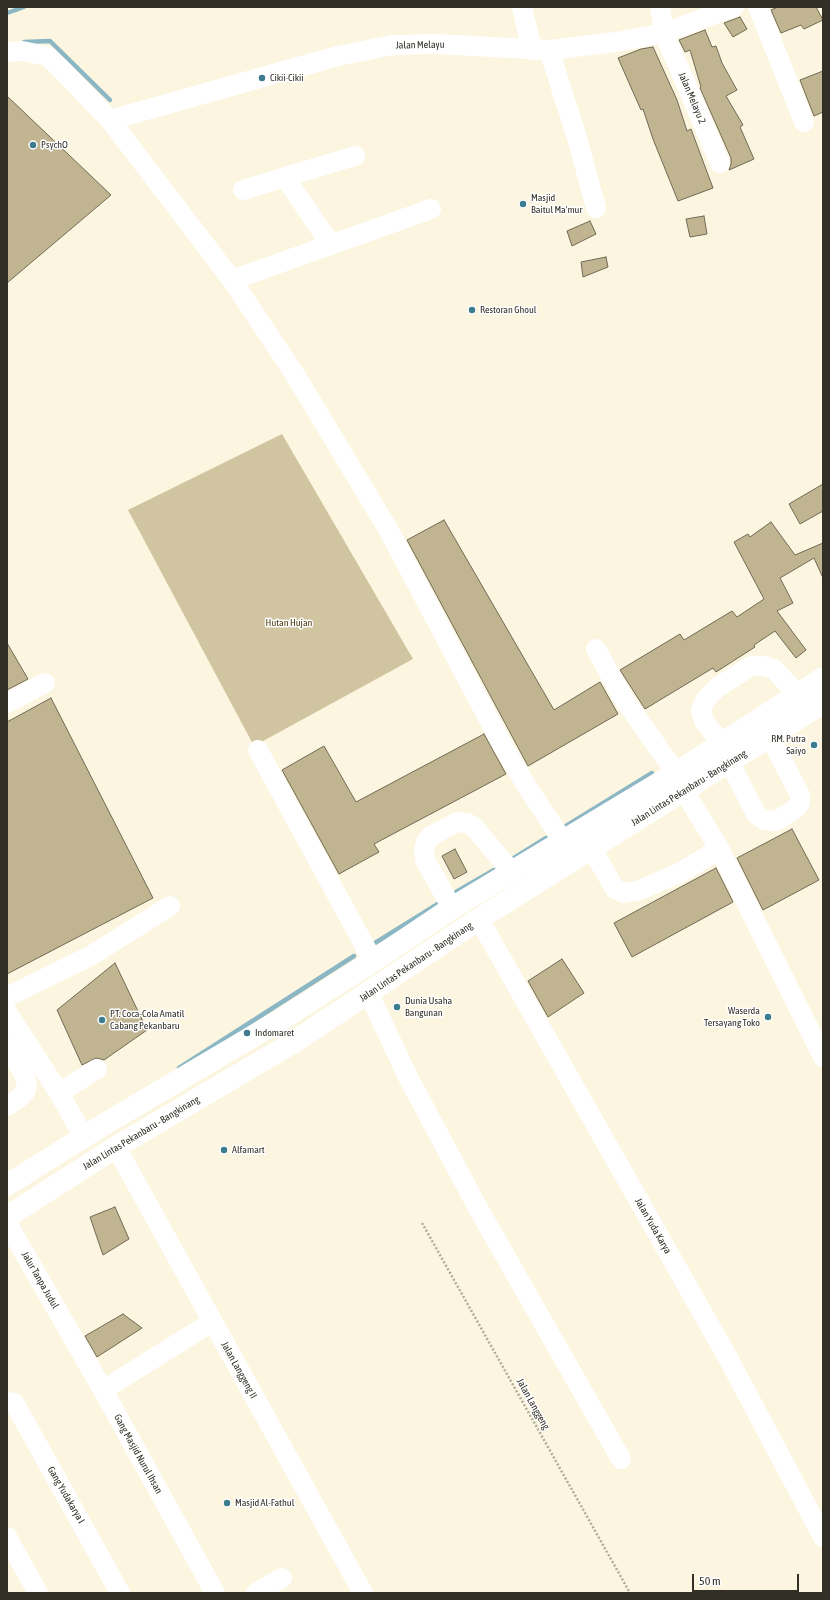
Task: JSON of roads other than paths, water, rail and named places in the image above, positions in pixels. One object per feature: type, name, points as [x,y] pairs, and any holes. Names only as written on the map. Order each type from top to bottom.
[{"type":"highway","name":"Jalan Lintas Pekanbaru - Bangkinang","points":[[7,1217],[116,1147],[294,1042],[369,994],[479,918],[592,849],[680,782],[725,752],[797,694],[823,678]]},
{"type":"highway","name":"Jalan Lintas Pekanbaru - Bangkinang","points":[[725,752],[770,737],[823,703]]},
{"type":"highway","name":"Jalan Lintas Pekanbaru - Bangkinang","points":[[9,1179],[84,1137],[279,1021],[452,908],[564,841],[680,782]]},
{"type":"highway","points":[[279,1021],[294,1042]]},
{"type":"street","points":[[522,7],[578,140],[596,208]]},
{"type":"street","name":"Jalan Melayu 2","points":[[660,7],[664,33],[720,163]]},
{"type":"street","name":"Jalan Melayu","points":[[110,120],[338,56],[392,46],[436,44],[541,50],[616,42],[664,33],[734,7]]},
{"type":"street","points":[[758,7],[804,122]]},
{"type":"street","points":[[7,52],[22,51],[47,56],[110,120],[232,280],[294,373],[388,529],[503,746],[526,785],[564,841]]},
{"type":"street","points":[[243,190],[355,156]]},
{"type":"street","points":[[285,177],[330,244]]},
{"type":"street","points":[[232,280],[432,209]]},
{"type":"street","points":[[596,649],[623,698],[680,782],[719,848],[823,1057]]},
{"type":"street","points":[[770,737],[800,795],[800,803],[795,809],[776,821],[764,820],[756,814],[725,752],[704,721],[701,710],[706,699],[718,687],[751,666],[764,666],[774,669],[797,694]]},
{"type":"street","points":[[7,703],[45,683]]},
{"type":"street","points":[[258,750],[373,961]]},
{"type":"street","points":[[452,908],[425,860],[424,850],[426,842],[431,836],[457,822],[467,823],[474,827],[512,872]]},
{"type":"street","points":[[592,849],[615,889],[624,893],[640,890],[681,872],[719,848]]},
{"type":"street","points":[[7,998],[92,955],[170,906]]},
{"type":"street","name":"Jalan Yuda Karya","points":[[479,918],[727,1356],[823,1537]]},
{"type":"street","points":[[369,994],[408,1077],[478,1208],[621,1459]]},
{"type":"street","points":[[7,1012],[60,1094],[84,1137]]},
{"type":"street","points":[[7,1044],[24,1075],[27,1084],[25,1092],[7,1106]]},
{"type":"street","points":[[60,1094],[97,1069]]},
{"type":"street","name":"Jalan Langgeng II","points":[[116,1147],[363,1593]]},
{"type":"street","name":"Jalur Tanpa Judul","points":[[7,1223],[60,1316]]},
{"type":"street","name":"Gang Masjid Nurul Ihsan","points":[[60,1316],[103,1390],[214,1593]]},
{"type":"street","points":[[103,1390],[212,1322]]},
{"type":"street","name":"Gang Yudakarya I","points":[[7,1402],[14,1404],[21,1415],[114,1591]]},
{"type":"street","points":[[7,1537],[38,1593]]},
{"type":"street","points":[[256,1593],[282,1578]]},
{"type":"waterway","points":[[7,13],[24,7]]},
{"type":"waterway","points":[[24,42],[50,41],[110,100]]},
{"type":"waterway","points":[[566,826],[652,773]]},
{"type":"waterway","points":[[514,858],[546,838]]},
{"type":"waterway","points":[[456,892],[494,870]]},
{"type":"waterway","points":[[375,943],[441,902]]},
{"type":"waterway","points":[[179,1068],[354,956]]},
{"type":"place","name":"Cikii-Cikii","points":[[262,78]]},
{"type":"place","name":"PsychO","points":[[33,145]]},
{"type":"place","name":"Masjid Baitul Ma'mur","points":[[523,204]]},
{"type":"place","name":"Restoran Ghoul","points":[[472,310]]},
{"type":"place","name":"RM. Putra Saiyo","points":[[814,745]]},
{"type":"place","name":"Dunia Usaha Bangunan","points":[[397,1007]]},
{"type":"place","name":"Waserda Tersayang Toko","points":[[768,1017]]},
{"type":"place","name":"PT. Coca-Cola Amatil Cabang Pekanbaru","points":[[102,1020]]},
{"type":"place","name":"Indomaret","points":[[247,1033]]},
{"type":"place","name":"Alfamart","points":[[224,1150]]},
{"type":"place","name":"Masjid Al-Fathul","points":[[227,1503]]},
{"type":"park label","name":"Hutan Hujan","points":[[289,623]]}]
